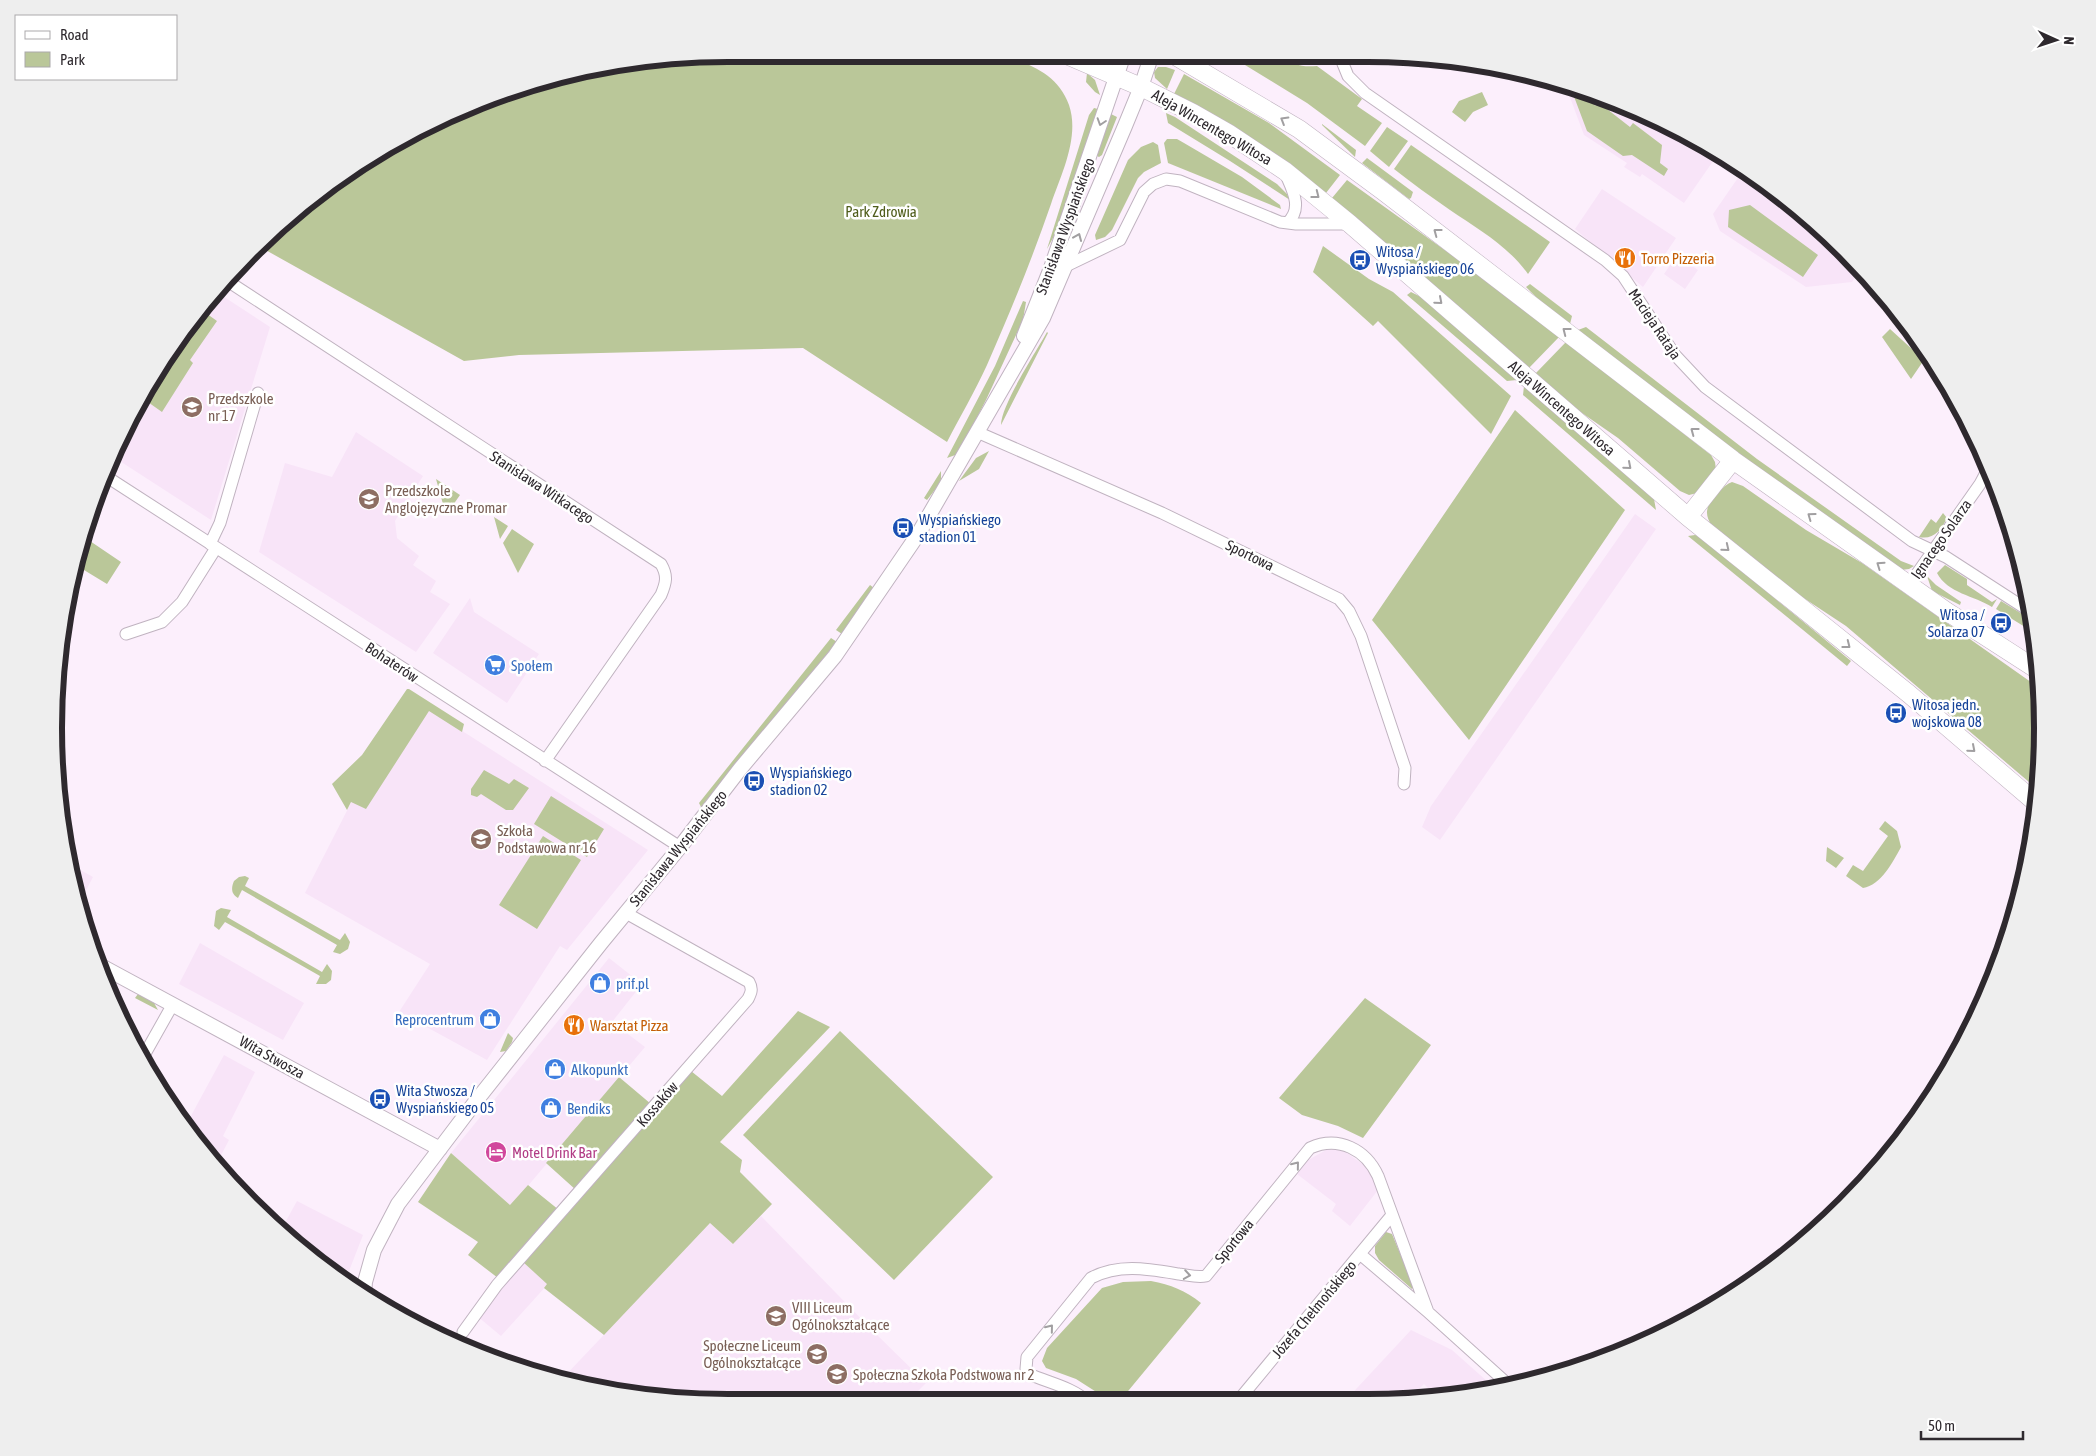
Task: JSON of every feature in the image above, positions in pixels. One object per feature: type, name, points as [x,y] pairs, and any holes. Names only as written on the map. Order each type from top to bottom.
[{"type":"main road","name":"Aleja Wincentego Witosa","points":[[1083,62],[1141,87],[1228,133],[1285,171],[1350,224],[1688,517],[1909,694],[2030,797]]},
{"type":"main road","points":[[1186,62],[1299,129],[1383,191],[1733,460],[1946,611],[2030,665]]},
{"type":"main road","points":[[1688,517],[1733,460]]},
{"type":"street","name":"Stanisława Wyspiańskiego","points":[[1009,374],[1051,268],[1121,62]]},
{"type":"street","name":"Stanisława Wyspiańskiego","points":[[365,1285],[374,1250],[398,1204],[476,1101],[680,847],[740,769],[840,649],[917,536],[1043,318],[1141,87],[1149,62]]},
{"type":"street","name":"Macieja Rataja","points":[[1342,62],[1348,76],[1365,93],[1605,260],[1623,276],[1675,356],[1705,387],[1912,541],[1933,550],[2022,607]]},
{"type":"street","points":[[1285,171],[1295,196],[1296,206],[1293,218],[1288,223]]},
{"type":"street","points":[[1066,266],[1120,240],[1144,192],[1153,184],[1166,179],[1180,181],[1288,223],[1350,224]]},
{"type":"street","name":"Stanisława Witkacego","points":[[232,284],[661,564],[667,574],[666,583],[661,595],[545,761]]},
{"type":"street","points":[[126,634],[162,622],[182,602],[213,546],[258,393]]},
{"type":"street","name":"Sportowa","points":[[977,432],[1162,513],[1339,599],[1349,611],[1361,636],[1406,768],[1404,784]]},
{"type":"street","name":"Ignacego Solarza","points":[[1909,585],[1984,477]]},
{"type":"street","name":"Bohaterów","points":[[110,480],[680,847]]},
{"type":"street","name":"Kossaków","points":[[463,1332],[497,1285],[748,999],[751,992],[752,987],[749,982],[626,913]]},
{"type":"street","name":"Wita Stwosza","points":[[108,969],[440,1149]]},
{"type":"street","points":[[147,1051],[173,1004]]},
{"type":"street","name":"Sportowa","points":[[1079,1394],[1029,1374],[1026,1369],[1027,1357],[1091,1278],[1099,1274],[1139,1267],[1196,1277],[1206,1276],[1310,1148],[1324,1144],[1343,1145],[1360,1152],[1368,1159],[1378,1176],[1428,1312]]},
{"type":"street","name":"Józefa Chełmońskiego","points":[[1244,1394],[1392,1216]]},
{"type":"street","name":"Sportowa","points":[[1360,1254],[1503,1380]]},
{"type":"shaded area","points":[[1569,94],[1623,113],[1662,131],[1714,160],[1684,203],[1642,174],[1640,177],[1624,167],[1627,163],[1584,135]]},
{"type":"shaded area","points":[[1739,176],[1807,228],[1839,257],[1856,276],[1852,282],[1806,287],[1720,231],[1713,214]]},
{"type":"shaded area","points":[[1602,189],[1676,238],[1643,287],[1575,229]]},
{"type":"shaded area","points":[[1677,255],[1698,270],[1685,289],[1664,274]]},
{"type":"shaded area","name":"Przedszkole nr 17","points":[[222,296],[270,327],[211,520],[119,460],[152,395],[175,358]]},
{"type":"shaded area","points":[[356,432],[423,476],[395,521],[397,538],[419,556],[413,565],[436,581],[430,592],[450,604],[416,652],[259,552],[285,463],[332,477]]},
{"type":"shaded area","points":[[1635,514],[1656,529],[1440,840],[1422,827],[1431,806]]},
{"type":"shaded area","points":[[470,598],[474,612],[539,654],[507,703],[433,653]]},
{"type":"shaded area","name":"Szkoła Podstawowa nr 16","points":[[406,695],[648,850],[567,950],[560,946],[487,1060],[399,1012],[430,964],[305,893]]},
{"type":"shaded area","points":[[77,868],[93,877],[84,895]]},
{"type":"shaded area","points":[[200,943],[304,1003],[283,1040],[179,984]]},
{"type":"shaded area","points":[[609,958],[642,984],[612,1022],[645,1047],[511,1206],[451,1153]]},
{"type":"shaded area","points":[[224,1055],[255,1072],[223,1136],[229,1140],[220,1157],[190,1118]]},
{"type":"shaded area","points":[[1328,1149],[1344,1151],[1371,1170],[1378,1190],[1350,1226],[1332,1211],[1336,1204],[1297,1174],[1308,1160]]},
{"type":"shaded area","points":[[297,1201],[363,1235],[349,1271],[337,1266],[323,1256],[284,1224]]},
{"type":"shaded area","points":[[761,1216],[926,1383],[915,1394],[728,1394],[641,1388],[567,1374],[710,1223],[733,1244]]},
{"type":"shaded area","points":[[523,1262],[548,1284],[501,1336],[477,1316]]},
{"type":"shaded area","points":[[1411,1330],[1452,1350],[1489,1383],[1430,1390],[1424,1384],[1416,1392],[1351,1394]]},
{"type":"green space","name":"Park Zdrowia","points":[[728,62],[1021,62],[1039,70],[1057,84],[1069,105],[1072,117],[1071,143],[1064,168],[1004,326],[982,375],[947,442],[803,348],[519,355],[464,361],[265,250],[323,200],[358,175],[434,131],[473,113],[514,98],[598,75],[641,68]]},
{"type":"green space","points":[[1240,62],[1293,62],[1298,65],[1317,66],[1362,99],[1357,106],[1382,123],[1365,146],[1307,103]]},
{"type":"green space","points":[[1158,67],[1175,70],[1167,89],[1155,78],[1154,72]]},
{"type":"green space","points":[[1087,73],[1095,80],[1100,95],[1086,82]]},
{"type":"green space","points":[[1184,74],[1269,123],[1340,175],[1326,193],[1290,165],[1252,140],[1174,94]]},
{"type":"green space","points":[[1482,92],[1488,105],[1473,112],[1465,122],[1452,112],[1459,101]]},
{"type":"green space","points":[[1574,95],[1594,102],[1595,106],[1597,103],[1602,105],[1630,127],[1633,123],[1662,145],[1660,163],[1668,169],[1664,176],[1632,155],[1623,156],[1587,131]]},
{"type":"green space","points":[[1094,108],[1098,109],[1066,214],[1047,249],[1089,115]]},
{"type":"green space","points":[[1166,113],[1277,184],[1290,200],[1168,123]]},
{"type":"green space","points":[[1111,114],[1117,117],[1102,155],[1099,157],[1097,156]]},
{"type":"green space","points":[[1322,125],[1356,150],[1355,157]]},
{"type":"green space","points":[[1387,127],[1408,141],[1389,167],[1370,151]]},
{"type":"green space","points":[[1167,139],[1177,139],[1242,177],[1280,205],[1281,209],[1168,163],[1164,143]]},
{"type":"green space","points":[[1153,142],[1158,145],[1161,163],[1144,172],[1138,178],[1112,230],[1105,237],[1096,240],[1095,235],[1128,160],[1141,147]]},
{"type":"green space","points":[[1411,145],[1550,242],[1528,274],[1502,246],[1394,169]]},
{"type":"green space","points":[[1367,158],[1413,192],[1411,198],[1409,199],[1362,163]]},
{"type":"green space","points":[[1347,180],[1481,276],[1559,337],[1529,368],[1332,198]]},
{"type":"green space","points":[[1750,205],[1818,255],[1803,277],[1728,227],[1729,210]]},
{"type":"green space","points":[[1323,246],[1369,279],[1393,292],[1511,396],[1491,434],[1378,321],[1373,326],[1313,272]]},
{"type":"green space","points":[[1530,284],[1572,316],[1570,324],[1526,287]]},
{"type":"green space","points":[[1411,292],[1423,298],[1517,380],[1507,381],[1407,295]]},
{"type":"green space","points":[[1023,301],[1026,302],[1023,320],[986,400],[958,454],[947,458],[995,366]]},
{"type":"green space","points":[[207,314],[217,321],[190,360],[193,363],[162,412],[148,402],[175,358]]},
{"type":"green space","points":[[1586,327],[1757,459],[1901,561],[1914,566],[1901,570],[1720,440],[1578,330]]},
{"type":"green space","points":[[1890,329],[1921,358],[1923,361],[1911,379],[1882,337]]},
{"type":"green space","points":[[1048,333],[1001,425],[1013,392]]},
{"type":"green space","points":[[1566,342],[1711,455],[1715,462],[1716,470],[1697,493],[1689,495],[1680,491],[1618,438],[1569,404],[1535,374]]},
{"type":"green space","points":[[1524,386],[1654,499],[1656,510],[1523,395]]},
{"type":"green space","points":[[1515,410],[1625,510],[1469,740],[1372,620]]},
{"type":"green space","points":[[989,451],[979,469],[959,481],[976,458]]},
{"type":"green space","points":[[941,471],[941,482],[927,500],[924,498]]},
{"type":"green space","points":[[436,479],[460,495],[446,515]]},
{"type":"green space","points":[[1732,482],[1743,486],[1806,530],[1862,563],[2032,683],[2034,728],[2031,784],[1846,626],[1796,593],[1711,525],[1707,514],[1709,504],[1720,490]]},
{"type":"green space","points":[[1943,513],[1947,518],[1936,534],[1924,538],[1919,537],[1931,519],[1936,523]]},
{"type":"green space","points":[[494,517],[508,526],[500,539]]},
{"type":"green space","points":[[512,529],[534,544],[518,573],[503,543]]},
{"type":"green space","points":[[1688,536],[1699,536],[1851,661],[1847,666]]},
{"type":"green space","points":[[90,541],[121,562],[107,584],[82,569]]},
{"type":"green space","points":[[1945,565],[1967,579],[1967,585],[1992,602],[1997,599],[1992,607],[1947,585],[1937,573]]},
{"type":"green space","points":[[1927,576],[1936,585],[1961,602],[1960,605],[1932,591]]},
{"type":"green space","points":[[870,585],[874,588],[842,634],[836,630]]},
{"type":"green space","points":[[2001,601],[2024,615],[2026,628],[1996,609]]},
{"type":"green space","points":[[831,638],[837,642],[701,807],[699,803]]},
{"type":"green space","points":[[407,689],[464,724],[462,732],[429,711],[366,809],[351,802],[347,810],[332,784],[362,755]]},
{"type":"green space","points":[[484,770],[509,784],[514,779],[529,788],[513,810],[506,810],[481,794],[477,797],[471,795],[471,789]]},
{"type":"green space","points":[[551,796],[604,829],[587,857],[534,824]]},
{"type":"green space","points":[[1885,821],[1897,831],[1901,847],[1881,878],[1863,888],[1846,876],[1853,865],[1863,871],[1888,836],[1879,829]]},
{"type":"green space","points":[[543,836],[581,860],[537,929],[499,905]]},
{"type":"green space","points":[[1827,847],[1844,858],[1836,868],[1826,861]]},
{"type":"green space","points":[[245,876],[249,878],[245,886],[340,940],[345,933],[350,942],[348,949],[340,954],[333,952],[337,945],[242,890],[238,898],[232,891],[232,886],[239,877]]},
{"type":"green space","points":[[221,908],[231,910],[227,917],[322,972],[327,964],[332,971],[331,980],[326,984],[316,984],[320,976],[225,922],[219,930],[214,926],[216,911]]},
{"type":"green space","points":[[138,994],[154,1003],[158,1010],[135,998]]},
{"type":"green space","points":[[1365,998],[1431,1045],[1363,1138],[1338,1126],[1302,1115],[1279,1098]]},
{"type":"green space","points":[[798,1011],[830,1027],[720,1142],[742,1160],[740,1172],[772,1204],[733,1244],[710,1223],[604,1335],[544,1288],[547,1284],[523,1262],[691,1071],[722,1096]]},
{"type":"green space","points":[[840,1031],[993,1177],[894,1280],[743,1135]]},
{"type":"green space","points":[[508,1033],[513,1038],[512,1042],[506,1051],[500,1052]]},
{"type":"green space","points":[[619,1077],[651,1104],[576,1190],[546,1163]]},
{"type":"green space","points":[[451,1153],[510,1205],[528,1185],[559,1210],[498,1278],[468,1255],[478,1242],[418,1202]]},
{"type":"green space","points":[[1386,1232],[1392,1234],[1414,1287],[1412,1289],[1379,1260],[1375,1253],[1375,1246]]},
{"type":"green space","points":[[1151,1281],[1165,1284],[1178,1289],[1201,1303],[1126,1394],[1099,1394],[1076,1379],[1046,1368],[1042,1361],[1047,1348],[1102,1288],[1123,1282]]},
{"type":"place","name":"Torro Pizzeria","points":[[1625,258]]},
{"type":"place","name":"Witosa / Wyspiańskiego 06","points":[[1360,260]]},
{"type":"place","name":"Przedszkole nr 17","points":[[192,407]]},
{"type":"place","name":"Przedszkole Anglojęzyczne Promar","points":[[369,499]]},
{"type":"place","name":"Wyspiańskiego stadion 01","points":[[903,528]]},
{"type":"place","name":"Witosa / Solarza 07","points":[[2001,623]]},
{"type":"place","name":"Społem","points":[[495,665]]},
{"type":"place","name":"Witosa jedn. wojskowa 08","points":[[1896,713]]},
{"type":"place","name":"Wyspiańskiego stadion 02","points":[[754,781]]},
{"type":"place","name":"Szkoła Podstawowa nr 16","points":[[481,839]]},
{"type":"place","name":"prif.pl","points":[[600,983]]},
{"type":"place","name":"Reprocentrum","points":[[490,1019]]},
{"type":"place","name":"Warsztat Pizza","points":[[574,1025]]},
{"type":"place","name":"Alkopunkt","points":[[555,1069]]},
{"type":"place","name":"Wita Stwosza / Wyspiańskiego 05","points":[[380,1099]]},
{"type":"place","name":"Bendiks","points":[[551,1108]]},
{"type":"place","name":"Motel Drink Bar","points":[[496,1152]]},
{"type":"place","name":"VIII Liceum Ogólnokształcące","points":[[776,1316]]},
{"type":"place","name":"Społeczne Liceum Ogólnokształcące","points":[[817,1354]]},
{"type":"place","name":"Społeczna Szkoła Podstwowa nr 2","points":[[837,1374]]}]
